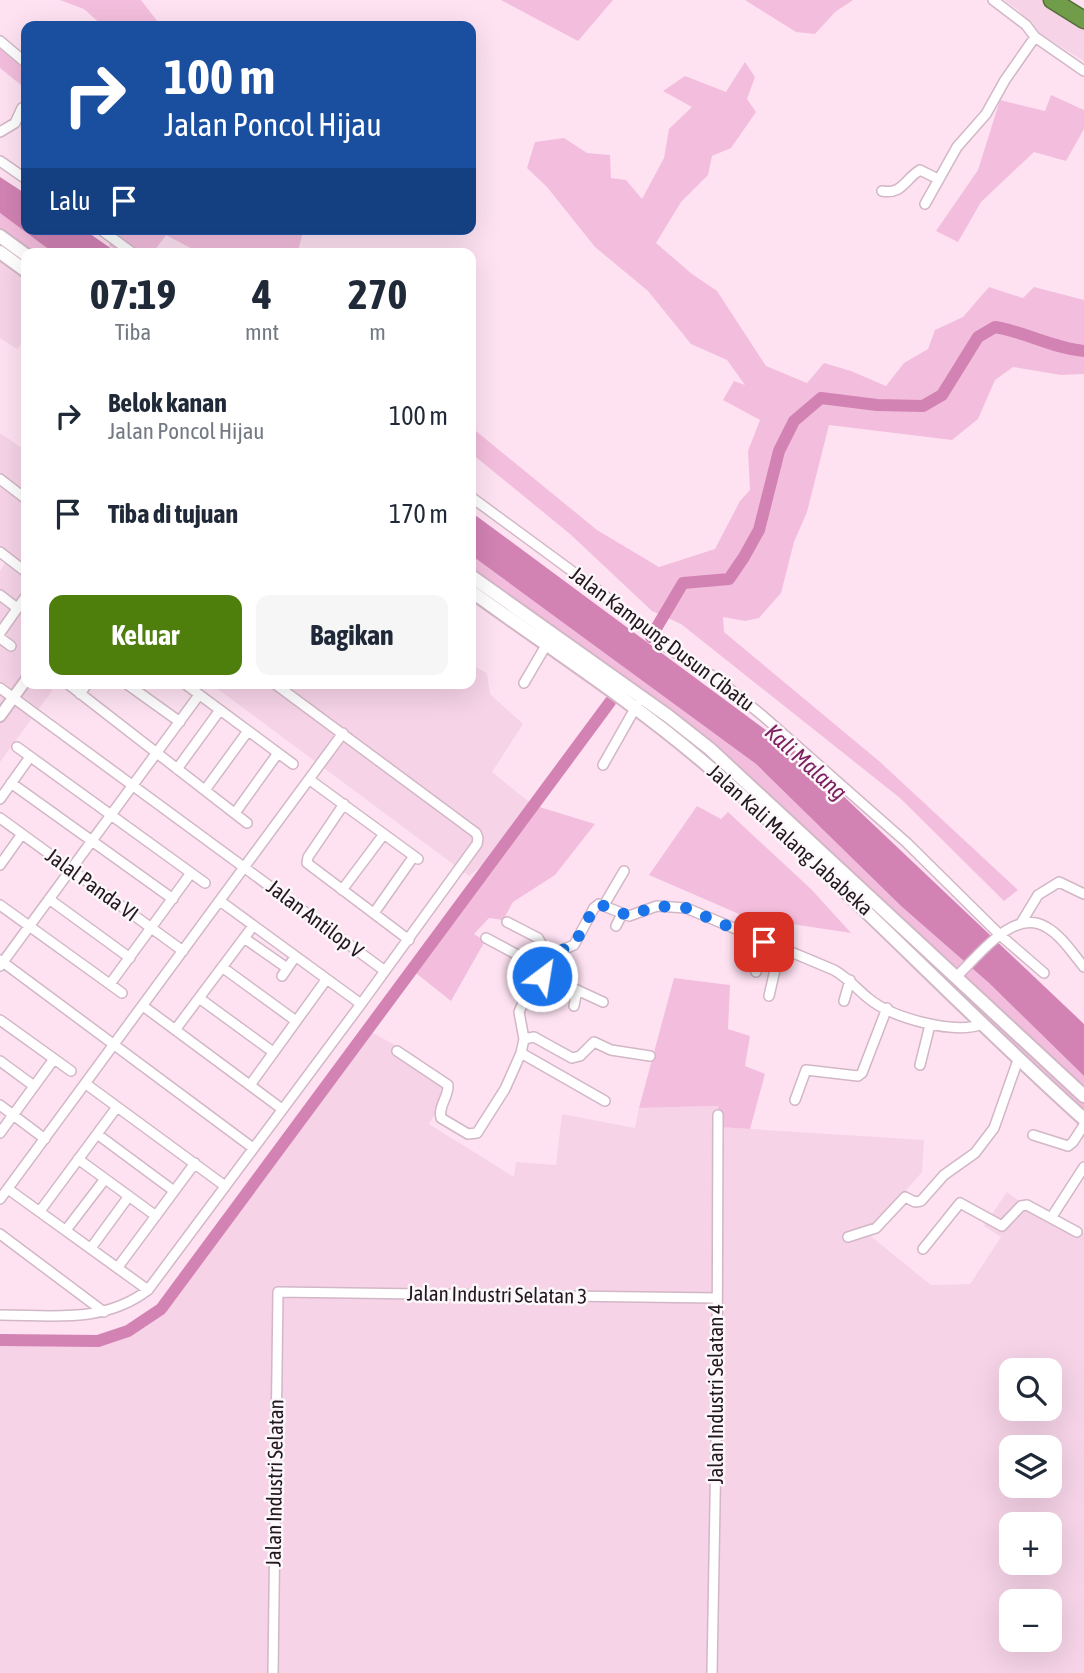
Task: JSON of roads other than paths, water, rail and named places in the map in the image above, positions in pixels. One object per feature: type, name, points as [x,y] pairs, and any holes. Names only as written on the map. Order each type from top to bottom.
[{"type":"highway","points":[[1052,0],[1084,20]]},
{"type":"highway","points":[[1071,0],[1084,8]]},
{"type":"main road","points":[[0,236],[21,251]]},
{"type":"main road","points":[[0,252],[21,267]]},
{"type":"main road","name":"Jalan Kali Malang Jababeka","points":[[476,580],[549,640]]},
{"type":"main road","name":"Jalan Kali Malang Jababeka","points":[[476,594],[710,748],[1018,1059],[1084,1119]]},
{"type":"main road","name":"Jalan Kali Malang Jababeka","points":[[828,866],[959,974],[1084,1096]]},
{"type":"street","points":[[993,0],[1026,25],[1035,37],[1084,71]]},
{"type":"street","points":[[925,204],[957,147],[986,114],[1005,80],[1035,37]]},
{"type":"street","points":[[0,41],[21,59]]},
{"type":"street","points":[[0,132],[15,123],[21,110]]},
{"type":"street","points":[[0,161],[21,176]]},
{"type":"street","points":[[882,191],[900,190],[920,170],[938,179]]},
{"type":"street","points":[[108,235],[126,248]]},
{"type":"street","points":[[0,479],[21,495]]},
{"type":"street","name":"Jalan Kampung Dusun Cibatu","points":[[476,501],[599,591],[642,629],[716,678],[763,716],[907,843],[1000,935],[1044,973]]},
{"type":"street","points":[[0,552],[21,568]]},
{"type":"street","points":[[0,595],[17,608]]},
{"type":"street","points":[[12,646],[0,636],[21,603]]},
{"type":"street","points":[[524,683],[549,640]]},
{"type":"street","points":[[0,716],[21,687]]},
{"type":"street","name":"Jalan Antilop V","points":[[0,688],[385,971]]},
{"type":"street","points":[[74,689],[247,823]]},
{"type":"street","points":[[80,694],[84,689]]},
{"type":"street","points":[[134,689],[180,722]]},
{"type":"street","points":[[192,689],[293,764]]},
{"type":"street","points":[[0,1315],[86,1315],[104,1312],[125,1306],[148,1290],[362,1004],[477,844],[478,836],[282,689]]},
{"type":"street","points":[[200,695],[1,963],[253,1148]]},
{"type":"street","points":[[603,765],[635,701]]},
{"type":"street","points":[[177,769],[220,710]]},
{"type":"street","points":[[205,790],[248,731]]},
{"type":"street","points":[[0,1199],[343,733]]},
{"type":"street","points":[[17,747],[205,883]]},
{"type":"street","points":[[235,813],[278,753]]},
{"type":"street","points":[[0,799],[30,757]]},
{"type":"street","points":[[310,780],[416,857],[374,913]]},
{"type":"street","points":[[11,783],[173,899]]},
{"type":"street","points":[[344,804],[307,860],[308,865],[409,940]]},
{"type":"street","name":"Jalal Panda VI","points":[[0,818],[183,951]]},
{"type":"street","points":[[0,865],[22,834]]},
{"type":"street","points":[[342,890],[384,834]]},
{"type":"street","points":[[604,905],[624,871]]},
{"type":"street","points":[[110,984],[191,873]]},
{"type":"street","points":[[1021,923],[1038,895],[1059,882],[1084,894]]},
{"type":"street","points":[[50,899],[130,958]]},
{"type":"street","points":[[220,901],[362,1004]]},
{"type":"street","points":[[397,1051],[449,1087],[440,1111],[441,1118],[468,1134],[475,1134],[485,1123],[505,1089],[521,1053],[524,1039],[519,1012],[539,970],[548,956],[574,945],[594,908],[599,904],[634,916],[656,906],[686,908],[834,970],[850,980],[868,998],[887,1008],[930,1024],[973,1027],[983,1024]]},
{"type":"street","points":[[0,905],[122,993]]},
{"type":"street","points":[[616,926],[622,914]]},
{"type":"street","points":[[507,922],[538,938],[548,956]]},
{"type":"street","points":[[959,974],[990,942],[1021,923],[1033,922],[1046,927],[1084,967]]},
{"type":"street","points":[[175,1030],[253,926]]},
{"type":"street","points":[[244,938],[284,972],[295,957]]},
{"type":"street","points":[[486,938],[539,970],[603,1002]]},
{"type":"street","points":[[756,972],[764,942]]},
{"type":"street","points":[[769,996],[780,948]]},
{"type":"street","points":[[222,967],[296,1021]]},
{"type":"street","points":[[250,1085],[326,980]]},
{"type":"street","points":[[844,1001],[850,980]]},
{"type":"street","points":[[573,1006],[577,990]]},
{"type":"street","points":[[200,998],[274,1052]]},
{"type":"street","points":[[143,1006],[282,1109]]},
{"type":"street","points":[[795,1100],[806,1070],[858,1076],[862,1073],[887,1008]]},
{"type":"street","points":[[0,1020],[71,1071]]},
{"type":"street","points":[[920,1065],[930,1024]]},
{"type":"street","points":[[524,1039],[534,1037],[572,1058],[580,1056],[594,1042],[611,1050],[650,1056]]},
{"type":"street","points":[[521,1053],[605,1101]]},
{"type":"street","points":[[0,1133],[54,1059]]},
{"type":"street","points":[[848,1237],[876,1228],[905,1197],[915,1202],[922,1201],[944,1175],[975,1153],[994,1128],[1018,1059]]},
{"type":"street","points":[[0,1061],[34,1086]]},
{"type":"street","points":[[86,1084],[225,1186]]},
{"type":"street","points":[[0,1105],[45,1139]]},
{"type":"street","points":[[40,1211],[117,1107]]},
{"type":"street","name":"Jalan Industri Selatan 4","points":[[712,1673],[719,1115]]},
{"type":"street","points":[[1032,1135],[1068,1146],[1084,1125]]},
{"type":"street","points":[[97,1134],[174,1191]]},
{"type":"street","points":[[78,1159],[156,1216]]},
{"type":"street","points":[[118,1266],[195,1164]]},
{"type":"street","points":[[1051,1218],[1084,1167]]},
{"type":"street","points":[[66,1230],[105,1179]]},
{"type":"street","points":[[8,1189],[148,1290]]},
{"type":"street","points":[[91,1248],[129,1196]]},
{"type":"street","points":[[923,1249],[960,1203],[1001,1226],[1004,1226],[1022,1205],[1077,1232]]},
{"type":"street","points":[[0,1234],[104,1312]]},
{"type":"street","name":"Jalan Industri Selatan 3","points":[[278,1293],[716,1298]]},
{"type":"street","name":"Jalan Industri Selatan","points":[[273,1673],[278,1293]]},
{"type":"water","points":[[0,177],[21,191],[21,229],[0,213]]},
{"type":"water","points":[[30,235],[92,235],[110,248],[47,248]]},
{"type":"water","name":"Kali Malang","points":[[476,516],[801,756],[1084,1024],[1084,1076],[989,983],[901,906],[756,764],[476,559]]},
{"type":"waterway","points":[[651,637],[683,583],[729,579],[759,530],[779,451],[794,421],[821,398],[877,405],[923,406],[942,395],[978,337],[995,327],[1061,347],[1084,351]]},
{"type":"waterway","points":[[0,1340],[98,1341],[128,1331],[161,1309],[610,702]]}]
